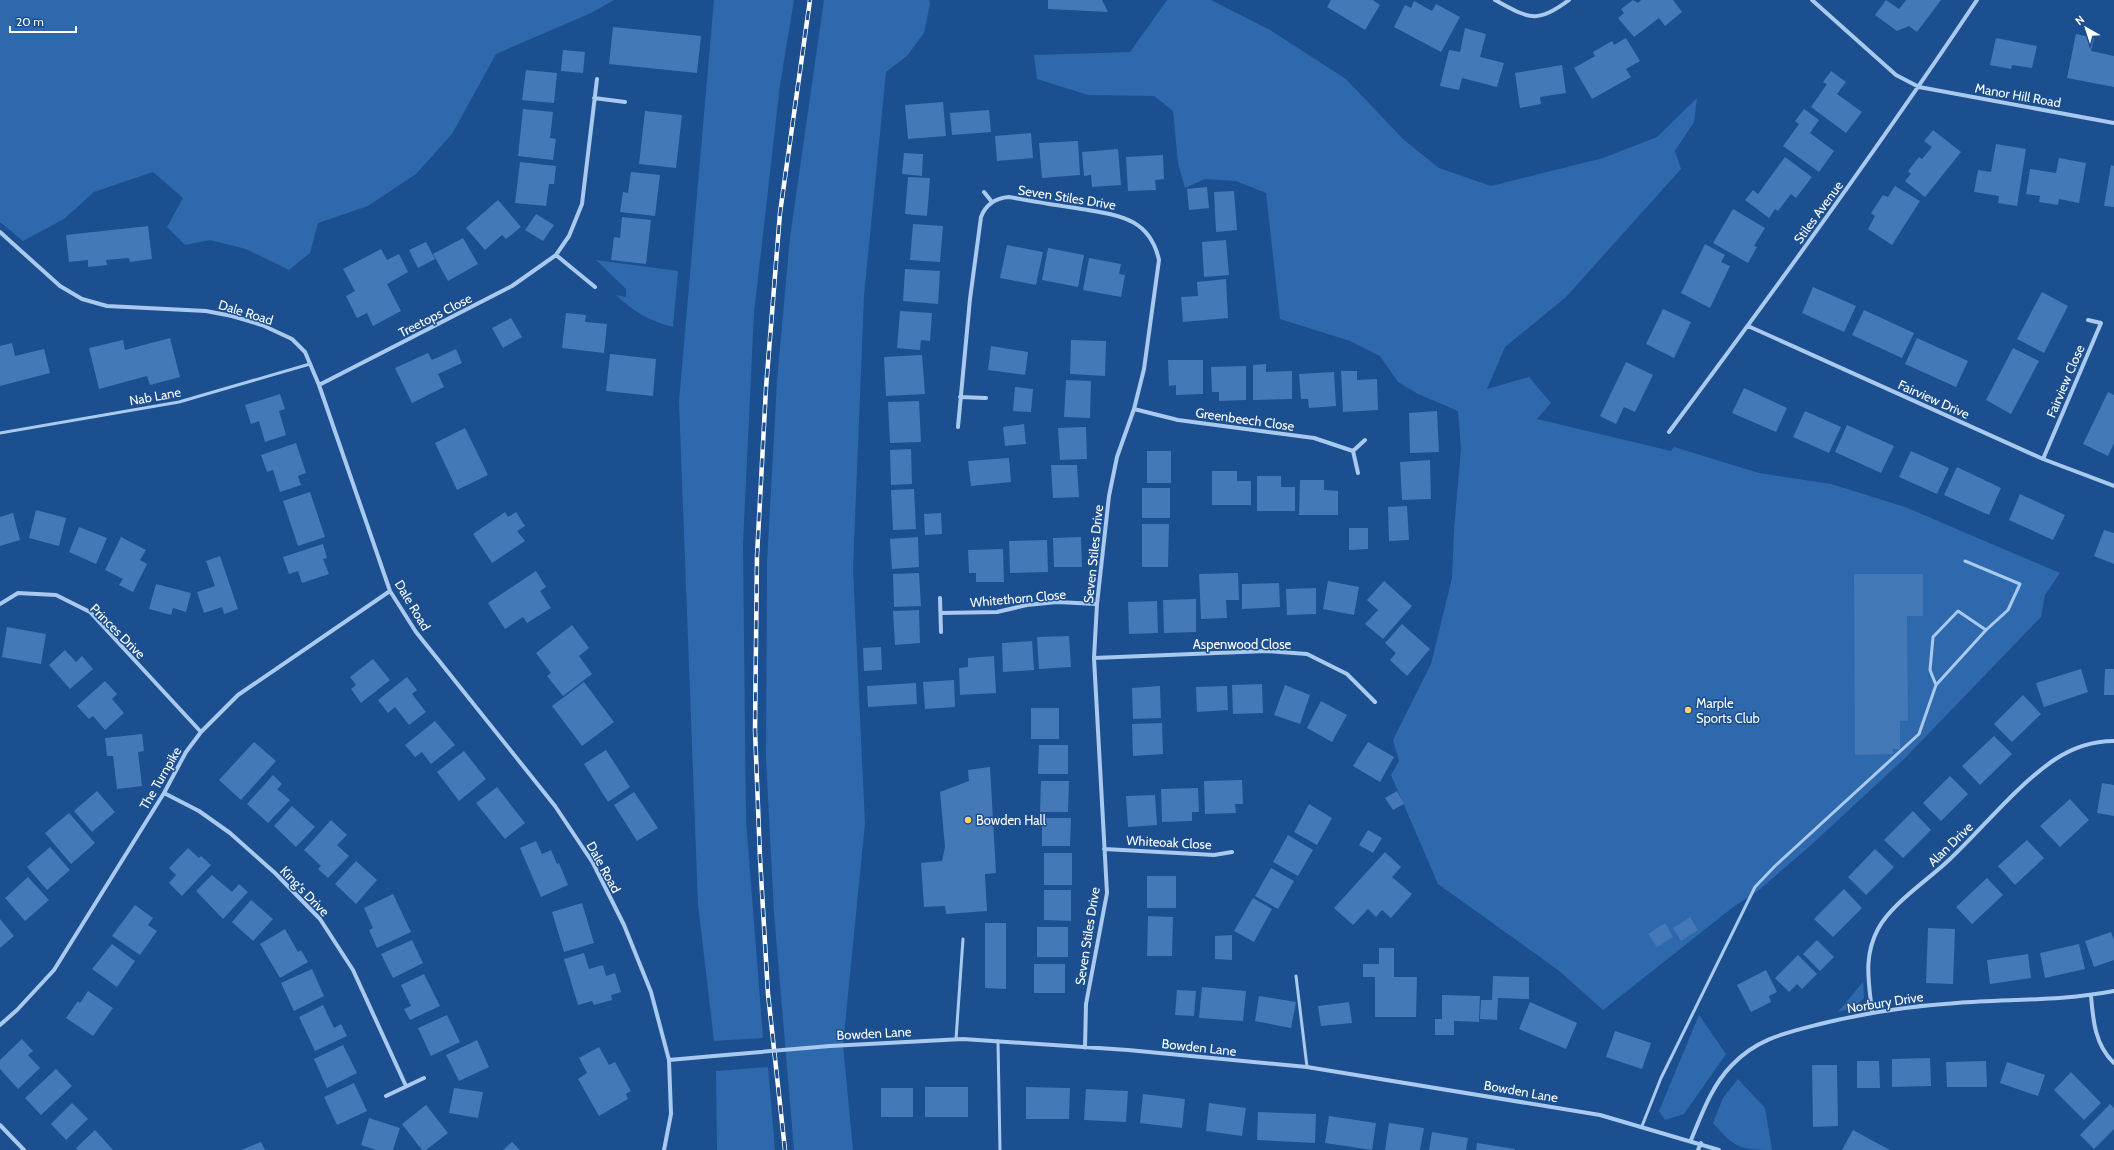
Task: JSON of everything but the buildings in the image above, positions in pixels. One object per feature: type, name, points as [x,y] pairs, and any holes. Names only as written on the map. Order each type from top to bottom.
[{"type":"street","points":[[1495,0],[1522,14],[1536,17],[1552,13],[1569,0]]},
{"type":"street","name":"Manor Hill Road","points":[[1812,0],[1896,75],[1919,87],[2114,123]]},
{"type":"street","name":"Stiles Avenue","points":[[1669,432],[1748,326],[1919,87],[1977,0]]},
{"type":"street","name":"Treetops Close","points":[[319,385],[512,286],[556,255],[569,236],[582,204],[597,79]]},
{"type":"street","points":[[594,98],[625,102]]},
{"type":"street","points":[[958,427],[970,299],[981,217],[985,208],[992,202],[984,192]]},
{"type":"street","name":"Seven Stiles Drive","points":[[992,202],[998,198],[1009,197],[1120,216],[1141,227],[1150,236],[1157,248],[1159,260],[1144,369],[1134,409],[1117,457],[1109,496],[1097,604],[1094,658],[1107,893],[1086,1004],[1085,1048]]},
{"type":"street","name":"Dale Road","points":[[0,232],[60,286],[82,299],[107,306],[206,311],[232,316],[262,325],[292,339],[304,352],[319,385],[390,591],[416,632],[555,806],[593,863],[624,925],[651,992],[670,1060],[671,1114],[664,1150]]},
{"type":"street","points":[[556,255],[595,287]]},
{"type":"street","name":"Fairview Close","points":[[2043,459],[2101,323],[2088,320]]},
{"type":"street","name":"Fairview Drive","points":[[1748,326],[2043,459],[2114,486]]},
{"type":"street","points":[[960,398],[986,398]]},
{"type":"street","name":"Greenbeech Close","points":[[1134,409],[1178,420],[1314,438],[1353,452]]},
{"type":"street","points":[[1358,473],[1353,452],[1365,440]]},
{"type":"street","name":"The Turnpike","points":[[0,1025],[17,1010],[54,970],[164,793],[186,752],[201,732],[238,695],[390,591]]},
{"type":"street","name":"Princes Drive","points":[[0,604],[18,592],[56,595],[90,612],[201,732]]},
{"type":"street","points":[[940,598],[941,632]]},
{"type":"street","name":"Whitethorn Close","points":[[940,613],[997,612],[1028,605],[1057,602],[1097,604]]},
{"type":"street","name":"Aspenwood Close","points":[[1094,658],[1266,651],[1307,654],[1347,674],[1375,702]]},
{"type":"street","name":"Alan Drive","points":[[1872,1012],[1867,961],[1870,945],[1885,917],[1949,860],[2026,784],[2054,760],[2079,746],[2103,741],[2114,741]]},
{"type":"street","name":"King's Drive","points":[[164,793],[199,811],[230,833],[275,874],[320,919],[353,970],[406,1086]]},
{"type":"street","name":"Whiteoak Close","points":[[1104,849],[1214,855],[1232,852]]},
{"type":"street","name":"Norbury Drive","points":[[1691,1140],[1719,1080],[1732,1065],[1753,1047],[1775,1035],[1872,1012],[1955,1003],[2091,996],[2114,991]]},
{"type":"street","points":[[2091,996],[2096,1035],[2101,1046],[2114,1063]]},
{"type":"street","name":"Bowden Lane","points":[[670,1060],[830,1046],[956,1039],[1128,1050],[1308,1068],[1600,1115],[1691,1140],[1719,1150]]},
{"type":"street","points":[[386,1096],[424,1078]]},
{"type":"street","points":[[0,1125],[24,1150]]},
{"type":"street","points":[[1698,1150],[1701,1143]]},
{"type":"lane","name":"Nab Lane","points":[[0,433],[179,402],[310,364]]},
{"type":"lane","points":[[1642,1126],[1664,1071],[1755,887],[1775,866],[1919,734],[1936,685],[1986,630],[2008,610],[2020,584],[1965,560]]},
{"type":"lane","points":[[1936,685],[1930,670],[1933,637],[1958,611],[1986,630]]},
{"type":"lane","points":[[956,1039],[963,939]]},
{"type":"lane","points":[[1296,976],[1308,1068]]},
{"type":"lane","points":[[998,1041],[1000,1150]]},
{"type":"shaded area","points":[[0,0],[614,0],[591,13],[496,54],[452,134],[416,174],[368,206],[318,223],[310,253],[289,270],[246,249],[210,240],[185,245],[167,227],[183,198],[153,172],[94,192],[64,219],[23,241],[0,222]]},
{"type":"shaded area","points":[[714,0],[794,0],[780,85],[754,313],[743,544],[746,820],[763,1038],[714,1041],[698,904],[679,401]]},
{"type":"shaded area","points":[[824,0],[929,0],[930,4],[924,33],[907,56],[886,72],[864,296],[853,569],[865,823],[843,1045],[853,1150],[794,1150],[774,913],[766,759],[767,563],[777,381],[790,237]]},
{"type":"shaded area","name":"Marple Sports Club","points":[[1167,0],[1211,0],[1270,30],[1346,79],[1404,140],[1439,168],[1491,186],[1603,158],[1657,137],[1697,98],[1694,122],[1675,151],[1681,169],[1566,297],[1505,347],[1487,389],[1529,377],[1551,403],[1537,419],[1671,451],[1674,447],[1759,473],[1831,484],[1905,507],[2060,573],[2045,595],[2041,617],[1905,758],[1810,846],[1759,890],[1732,908],[1603,1010],[1558,970],[1438,884],[1391,775],[1399,761],[1393,740],[1431,664],[1452,578],[1454,530],[1461,449],[1458,411],[1418,394],[1398,382],[1380,356],[1350,341],[1280,319],[1266,193],[1236,181],[1205,179],[1185,188],[1178,163],[1173,111],[1154,96],[1088,95],[1037,79],[1034,55],[1130,52]]},
{"type":"shaded area","points":[[596,260],[678,271],[673,327],[649,319],[616,295],[626,297],[626,289]]},
{"type":"shaded area","points":[[1863,982],[1864,998],[1855,1007],[1838,1012]]},
{"type":"shaded area","points":[[1699,1015],[1726,1054],[1684,1114],[1665,1120],[1659,1111]]},
{"type":"shaded area","points":[[768,1067],[775,1150],[717,1150],[716,1071]]},
{"type":"shaded area","points":[[1738,1079],[1765,1108],[1772,1150],[1752,1149],[1738,1146],[1726,1137],[1713,1123],[1723,1098]]},
{"type":"railway","points":[[785,1150],[768,994],[760,858],[755,730],[757,556],[766,388],[780,213],[810,0]]},
{"type":"place","name":"Marple Sports Club","points":[[1688,710]]},
{"type":"place","name":"Bowden Hall","points":[[968,820]]}]
